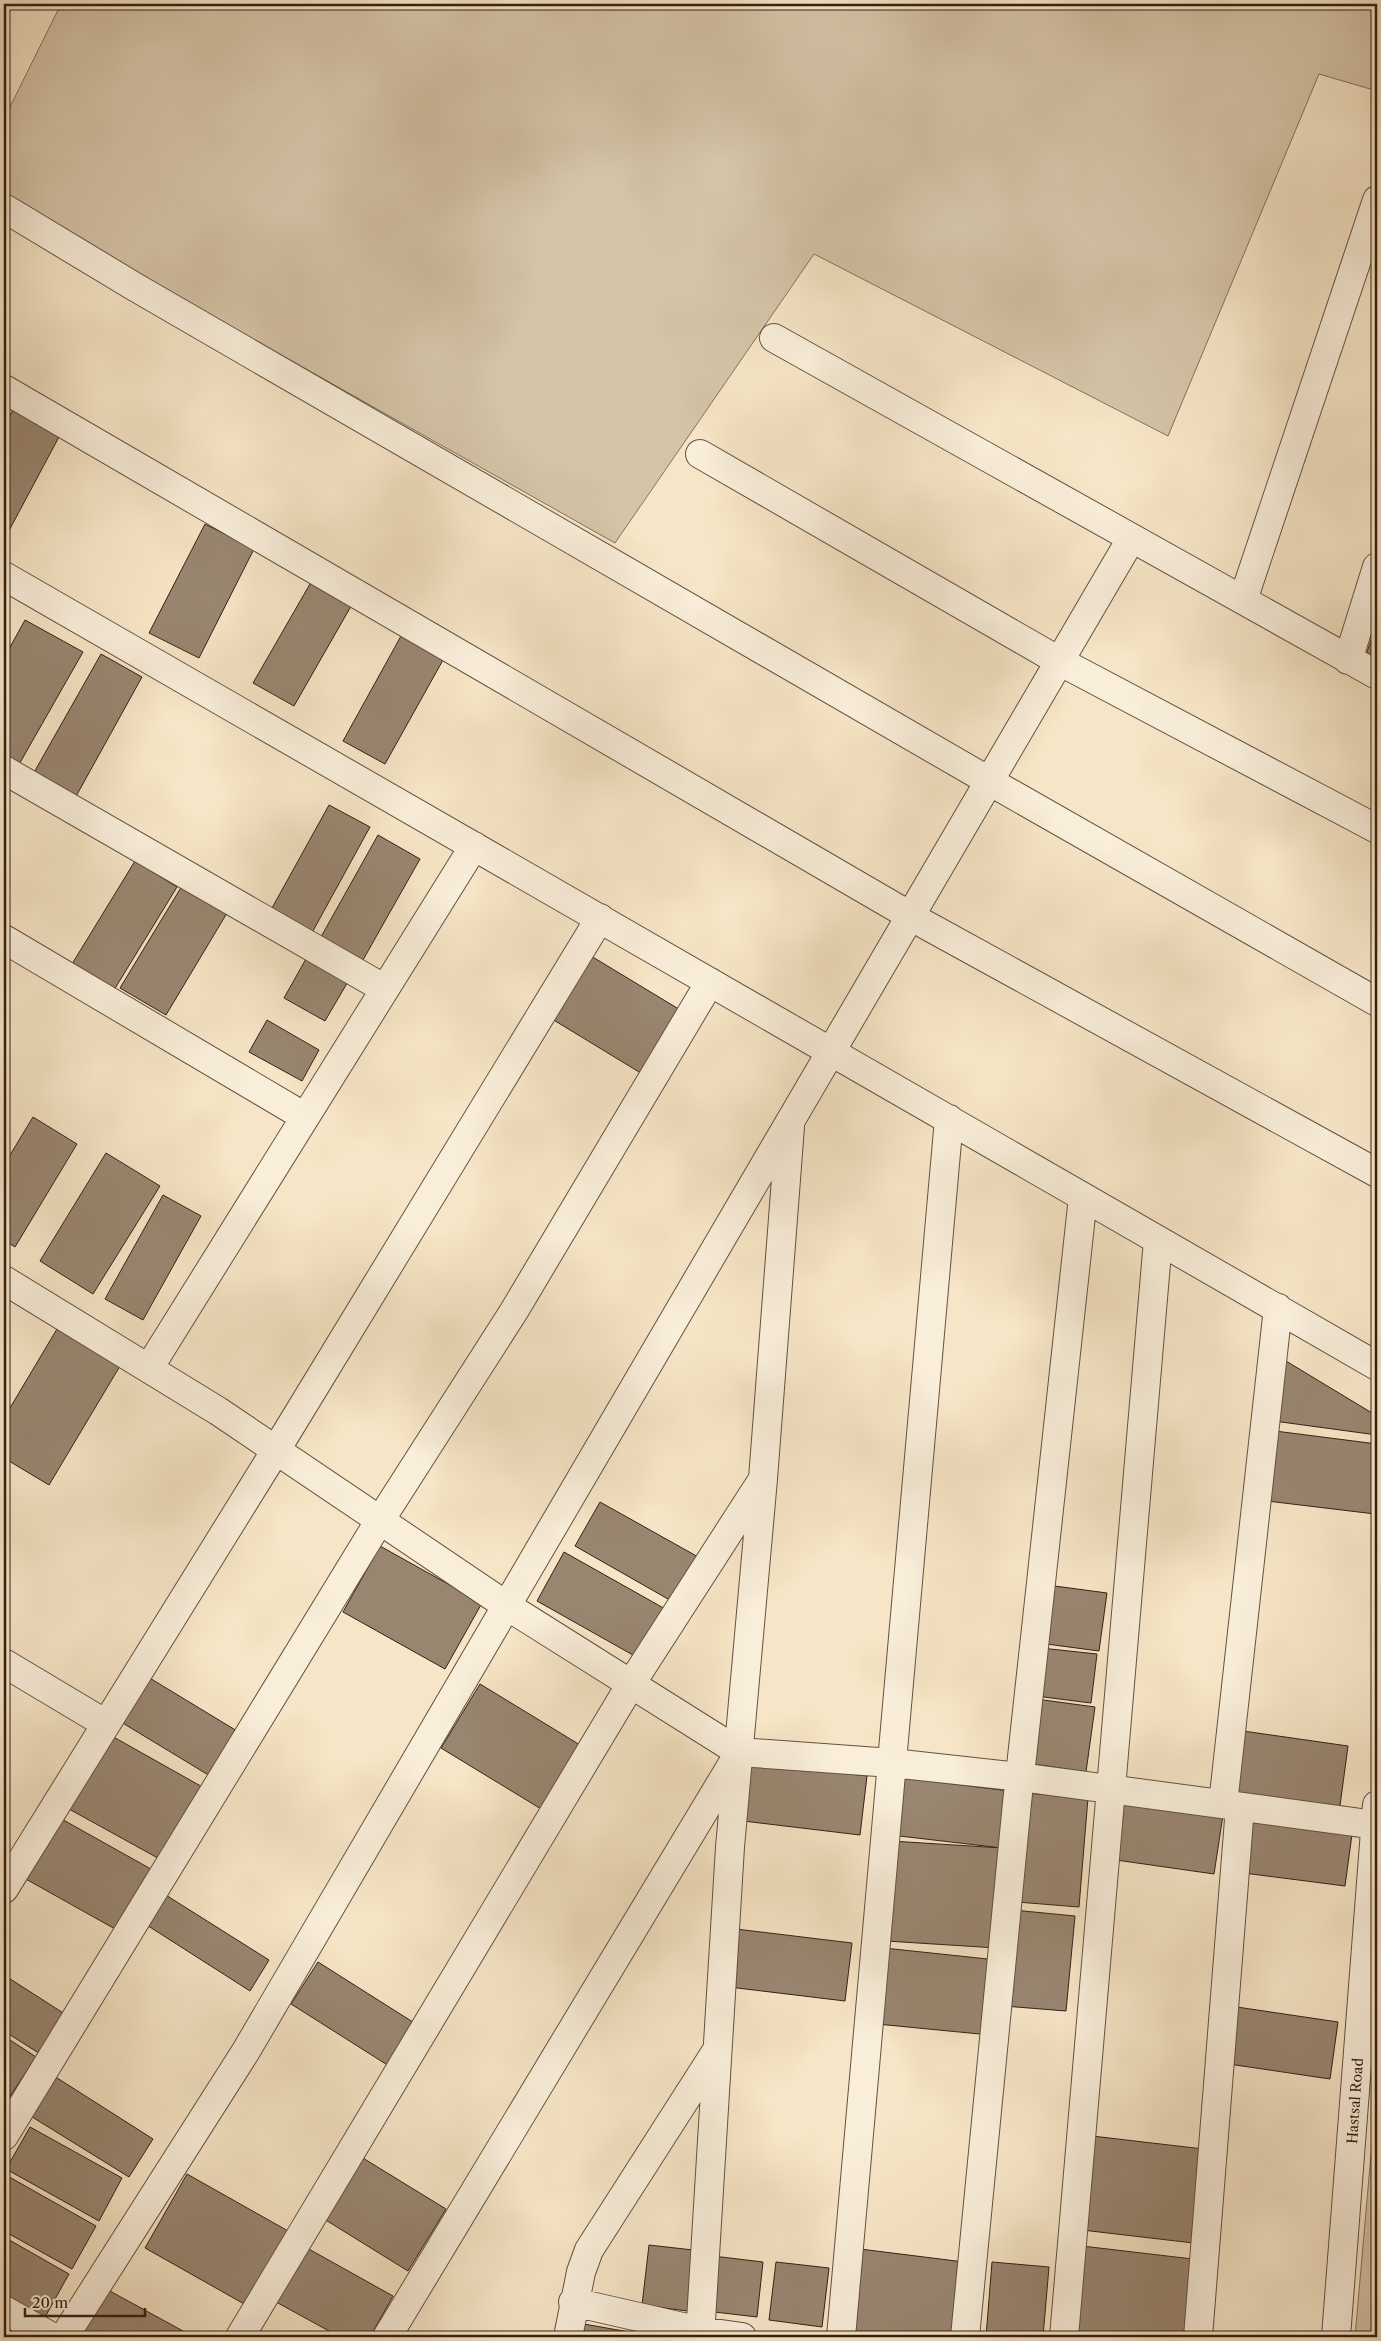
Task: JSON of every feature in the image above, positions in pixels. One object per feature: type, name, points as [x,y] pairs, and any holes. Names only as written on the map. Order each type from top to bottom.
[{"type":"street","points":[[1244,600],[1377,200]]},
{"type":"street","points":[[4,208],[135,287],[989,781],[1377,1002]]},
{"type":"street","points":[[774,338],[1377,675]]},
{"type":"street","points":[[4,389],[910,915],[1377,1173]]},
{"type":"street","points":[[700,454],[1059,661],[1377,829]]},
{"type":"street","points":[[64,2337],[246,2051],[1131,539]]},
{"type":"street","points":[[1348,660],[1377,567]]},
{"type":"street","points":[[4,576],[1377,1366]]},
{"type":"street","points":[[4,770],[385,989]]},
{"type":"street","points":[[149,1368],[474,846]]},
{"type":"street","points":[[4,1889],[276,1450],[600,918]]},
{"type":"street","points":[[4,940],[305,1117]]},
{"type":"street","points":[[4,2136],[380,1520],[514,1311],[710,982]]},
{"type":"street","points":[[841,2337],[949,1119]]},
{"type":"street","points":[[700,2334],[730,1847],[763,1479],[790,1121]]},
{"type":"street","points":[[965,2337],[1020,1777],[1083,1197]]},
{"type":"street","points":[[1064,2337],[1158,1240]]},
{"type":"street","points":[[4,1280],[149,1368],[276,1450],[507,1606],[739,1752],[892,1763],[1112,1788],[1231,1805],[1376,1815]]},
{"type":"street","points":[[1198,2337],[1231,1805],[1278,1308]]},
{"type":"street","points":[[240,2337],[631,1684],[763,1479]]},
{"type":"street","points":[[4,1663],[106,1724]]},
{"type":"street","points":[[387,2337],[739,1752]]},
{"type":"street","name":"Hastsal Road","points":[[1336,2337],[1376,1815]]},
{"type":"street","points":[[568,2337],[581,2272],[589,2250],[718,2048]]},
{"type":"street","points":[[574,2302],[700,2334],[742,2337]]},
{"type":"street","points":[[4,2310],[52,2337]]},
{"type":"shaded area","points":[[61,4],[1377,4],[1377,91],[1319,74],[1168,436],[814,254],[615,543],[4,199],[4,119]]},
{"type":"shaded area","points":[[1377,2086],[1377,2337],[1355,2337]]},
{"type":"building","points":[[13,410],[60,435],[4,540],[4,427]]},
{"type":"building","points":[[205,524],[254,549],[199,658],[149,633]]},
{"type":"building","points":[[314,577],[354,601],[294,706],[253,683]]},
{"type":"building","points":[[25,620],[83,652],[17,768],[4,761],[4,658]]},
{"type":"building","points":[[1377,622],[1377,666],[1364,661]]},
{"type":"building","points":[[401,636],[443,660],[385,764],[343,741]]},
{"type":"building","points":[[101,654],[142,677],[74,800],[32,776]]},
{"type":"building","points":[[329,805],[370,827],[308,940],[267,917]]},
{"type":"building","points":[[378,835],[420,859],[359,967],[317,944]]},
{"type":"building","points":[[135,861],[177,887],[114,990],[72,964]]},
{"type":"building","points":[[185,881],[230,908],[166,1015],[120,988]]},
{"type":"building","points":[[311,950],[353,973],[325,1021],[284,998]]},
{"type":"building","points":[[591,956],[682,1011],[644,1075],[552,1019]]},
{"type":"building","points":[[267,1020],[319,1050],[302,1081],[249,1052]]},
{"type":"building","points":[[33,1117],[77,1144],[15,1247],[4,1240],[4,1165]]},
{"type":"building","points":[[106,1153],[160,1186],[93,1294],[40,1261]]},
{"type":"building","points":[[163,1195],[201,1216],[143,1320],[105,1299]]},
{"type":"building","points":[[57,1329],[120,1366],[49,1485],[4,1458],[4,1418]]},
{"type":"building","points":[[1281,1358],[1377,1416],[1377,1435],[1274,1421]]},
{"type":"building","points":[[1275,1431],[1377,1444],[1375,1514],[1267,1501]]},
{"type":"building","points":[[600,1502],[700,1558],[675,1603],[575,1546]]},
{"type":"building","points":[[380,1546],[482,1603],[445,1669],[343,1612]]},
{"type":"building","points":[[564,1552],[667,1610],[640,1659],[537,1601]]},
{"type":"building","points":[[1047,1585],[1107,1593],[1099,1651],[1039,1643]]},
{"type":"building","points":[[1041,1648],[1097,1654],[1091,1703],[1036,1696]]},
{"type":"building","points":[[148,1677],[242,1734],[215,1779],[121,1722]]},
{"type":"building","points":[[480,1684],[585,1748],[546,1812],[441,1748]]},
{"type":"building","points":[[1036,1699],[1095,1707],[1086,1772],[1027,1763]]},
{"type":"building","points":[[1236,1730],[1348,1746],[1339,1813],[1226,1797]]},
{"type":"building","points":[[110,1735],[206,1789],[165,1862],[69,1809]]},
{"type":"building","points":[[750,1762],[867,1776],[860,1835],[743,1821]]},
{"type":"building","points":[[898,1777],[1009,1791],[1002,1848],[891,1835]]},
{"type":"building","points":[[1025,1793],[1088,1798],[1079,1907],[1017,1902]]},
{"type":"building","points":[[1117,1800],[1223,1815],[1214,1874],[1109,1859]]},
{"type":"building","points":[[1244,1813],[1353,1827],[1345,1886],[1236,1872]]},
{"type":"building","points":[[58,1817],[158,1873],[124,1934],[24,1878]]},
{"type":"building","points":[[891,1841],[1002,1848],[997,1948],[886,1941]]},
{"type":"building","points":[[161,1892],[269,1960],[250,1991],[142,1922]]},
{"type":"building","points":[[1013,1910],[1075,1916],[1066,2011],[1004,2006]]},
{"type":"building","points":[[736,1929],[852,1943],[845,2001],[729,1987]]},
{"type":"building","points":[[884,1948],[997,1960],[990,2035],[877,2024]]},
{"type":"building","points":[[318,1962],[416,2024],[389,2066],[291,2004]]},
{"type":"building","points":[[4,1975],[71,2018],[45,2057],[4,2031]]},
{"type":"building","points":[[1230,2006],[1338,2022],[1330,2079],[1222,2063]]},
{"type":"building","points":[[4,2036],[36,2057],[7,2101],[4,2099]]},
{"type":"building","points":[[54,2076],[153,2139],[129,2177],[29,2115]]},
{"type":"building","points":[[30,2127],[122,2178],[99,2221],[6,2169]]},
{"type":"building","points":[[1092,2136],[1212,2150],[1202,2244],[1082,2230]]},
{"type":"building","points":[[353,2152],[446,2209],[408,2271],[316,2214]]},
{"type":"building","points":[[4,2174],[96,2226],[72,2269],[4,2231]]},
{"type":"building","points":[[187,2174],[288,2231],[246,2305],[145,2248]]},
{"type":"building","points":[[4,2237],[69,2274],[40,2326],[4,2305]]},
{"type":"building","points":[[298,2243],[393,2296],[370,2337],[340,2337],[267,2297]]},
{"type":"building","points":[[649,2245],[702,2251],[695,2312],[642,2305]]},
{"type":"building","points":[[1082,2246],[1201,2260],[1193,2337],[1072,2337]]},
{"type":"building","points":[[860,2249],[972,2263],[963,2337],[850,2337]]},
{"type":"building","points":[[713,2256],[763,2262],[757,2317],[706,2311]]},
{"type":"building","points":[[776,2262],[829,2268],[822,2327],[769,2320]]},
{"type":"building","points":[[992,2262],[1049,2267],[1043,2337],[986,2337]]},
{"type":"building","points":[[108,2290],[194,2337],[81,2337]]},
{"type":"building","points":[[4,2313],[30,2337],[4,2337]]},
{"type":"building","points":[[578,2323],[658,2337],[575,2337]]}]
